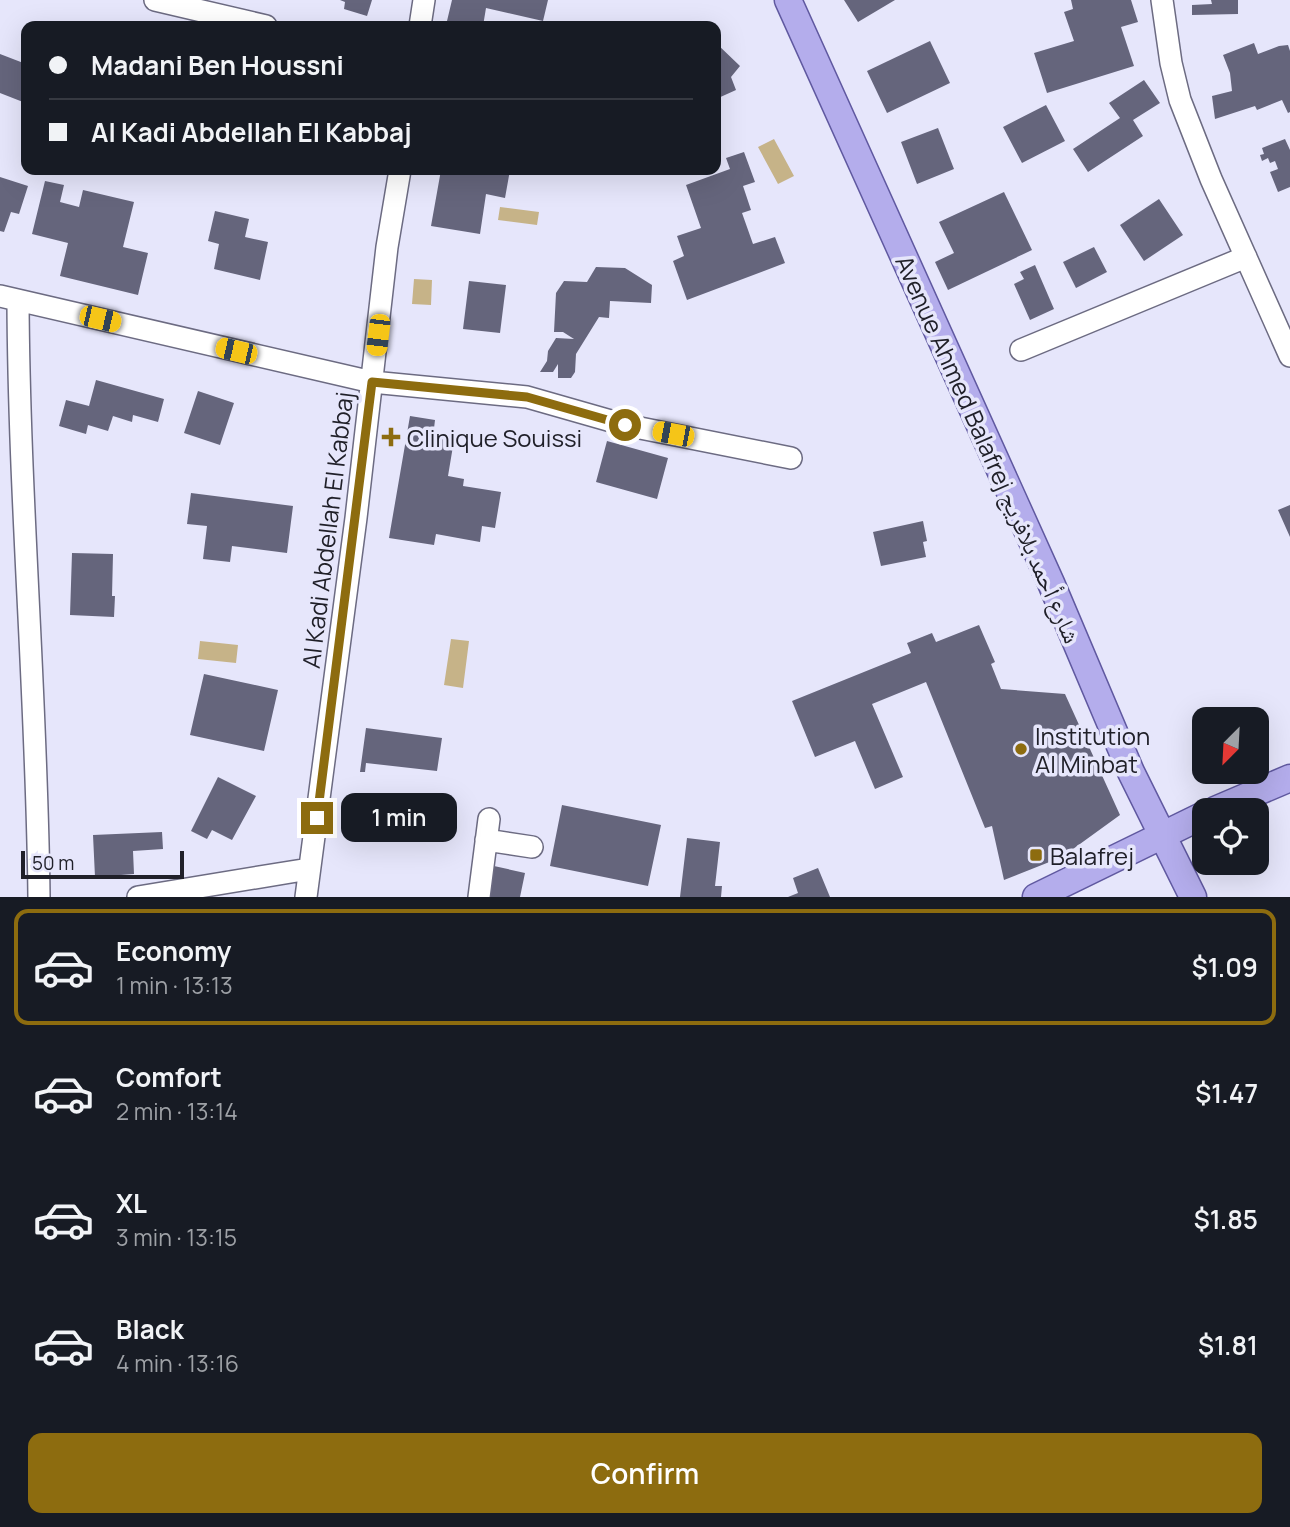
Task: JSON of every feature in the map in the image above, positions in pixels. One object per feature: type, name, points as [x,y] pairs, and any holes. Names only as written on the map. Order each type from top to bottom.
[{"type":"main road","name":"Avenue Ahmed Balafrej شارع أحمد بلافريج","points":[[788,0],[1045,570],[1131,772],[1193,897]]},
{"type":"main road","points":[[1243,798],[1290,778]]},
{"type":"main road","points":[[1036,897],[1192,822]]},
{"type":"street","points":[[155,0],[245,21]]},
{"type":"street","points":[[421,21],[424,0]]},
{"type":"street","points":[[1162,0],[1171,63],[1180,100],[1210,180],[1290,356]]},
{"type":"street","name":"Al Kadi Abdellah El Kabbaj","points":[[306,897],[387,247],[399,175]]},
{"type":"street","points":[[1021,350],[1246,257]]},
{"type":"street","points":[[39,897],[30,609],[19,408],[9,298],[372,382],[527,397],[625,425],[792,458]]},
{"type":"street","points":[[479,897],[488,819]]},
{"type":"street","points":[[486,840],[532,847]]},
{"type":"street","points":[[138,897],[309,869]]},
{"type":"shaded area","points":[[774,139],[794,176],[778,184],[758,147]]},
{"type":"shaded area","points":[[500,207],[539,212],[537,225],[498,220]]},
{"type":"shaded area","points":[[414,279],[432,280],[431,305],[412,304]]},
{"type":"shaded area","points":[[451,639],[469,641],[463,688],[444,685]]},
{"type":"shaded area","points":[[200,641],[238,645],[236,663],[198,659]]},
{"type":"building","points":[[340,0],[372,0],[367,16],[344,9],[345,2]]},
{"type":"building","points":[[452,0],[548,0],[543,21],[486,8],[484,21],[447,21]]},
{"type":"building","points":[[844,0],[895,0],[858,22]]},
{"type":"building","points":[[1071,0],[1131,0],[1138,22],[1121,27],[1134,66],[1047,93],[1034,53],[1074,41],[1064,12],[1073,9]]},
{"type":"building","points":[[1211,0],[1238,0],[1238,14],[1192,15],[1192,5],[1212,4]]},
{"type":"building","points":[[930,41],[950,83],[887,113],[867,71]]},
{"type":"building","points":[[1254,43],[1258,54],[1288,45],[1290,112],[1288,113],[1282,100],[1257,110],[1255,106],[1215,119],[1212,96],[1232,91],[1230,73],[1223,55]]},
{"type":"building","points":[[721,48],[740,66],[731,77],[736,90],[721,97]]},
{"type":"building","points":[[0,54],[21,62],[21,101],[0,93]]},
{"type":"building","points":[[1144,80],[1160,103],[1133,120],[1143,136],[1088,172],[1073,149],[1120,118],[1109,103]]},
{"type":"building","points":[[1046,105],[1065,141],[1022,163],[1003,127]]},
{"type":"building","points":[[938,128],[954,169],[917,184],[901,142]]},
{"type":"building","points":[[1285,139],[1290,150],[1290,187],[1278,192],[1270,172],[1278,169],[1275,161],[1270,163],[1268,158],[1262,161],[1260,155],[1264,154],[1262,148]]},
{"type":"building","points":[[744,152],[755,182],[743,186],[751,210],[742,213],[753,244],[775,237],[785,263],[687,300],[673,261],[684,256],[677,236],[701,228],[686,185],[721,175],[721,172],[730,169],[726,158]]},
{"type":"building","points":[[440,175],[509,175],[505,198],[486,194],[480,234],[431,226]]},
{"type":"building","points":[[0,177],[28,186],[19,214],[11,212],[4,232],[0,231]]},
{"type":"building","points":[[45,181],[64,185],[60,202],[79,207],[83,190],[134,202],[123,247],[148,253],[138,295],[60,276],[68,243],[32,234]]},
{"type":"building","points":[[1004,192],[1032,250],[948,290],[935,262],[954,253],[939,222]]},
{"type":"building","points":[[1159,199],[1183,235],[1144,261],[1120,225]]},
{"type":"building","points":[[215,211],[249,219],[245,237],[268,242],[260,280],[214,269],[219,244],[208,241]]},
{"type":"building","points":[[1094,247],[1107,272],[1076,288],[1063,262]]},
{"type":"building","points":[[1035,265],[1054,309],[1030,320],[1014,284],[1024,279],[1020,272]]},
{"type":"building","points":[[596,267],[625,268],[652,285],[651,303],[610,301],[609,318],[599,317],[576,354],[575,372],[571,378],[558,378],[558,364],[553,372],[540,372],[556,338],[574,339],[563,332],[554,332],[556,293],[564,281],[587,282]]},
{"type":"building","points":[[469,281],[506,285],[500,333],[463,329]]},
{"type":"building","points":[[96,380],[164,399],[158,422],[133,415],[132,422],[113,416],[108,431],[88,425],[86,434],[59,426],[66,400],[89,406]]},
{"type":"building","points":[[198,391],[234,403],[220,445],[184,433]]},
{"type":"building","points":[[410,416],[435,420],[433,437],[454,440],[448,476],[464,479],[463,486],[501,492],[495,528],[482,526],[480,542],[436,534],[434,545],[389,538]]},
{"type":"building","points":[[607,441],[668,458],[657,499],[596,482]]},
{"type":"building","points":[[191,493],[293,506],[287,553],[232,546],[230,562],[203,559],[207,526],[187,524]]},
{"type":"building","points":[[1290,505],[1290,537],[1278,510]]},
{"type":"building","points":[[923,521],[927,541],[923,542],[926,557],[881,566],[873,532]]},
{"type":"building","points":[[72,553],[113,554],[114,617],[70,615]]},
{"type":"building","name":"Institution Al Minbat","points":[[979,625],[995,662],[991,664],[1001,689],[1065,694],[1120,815],[1062,857],[1004,880],[992,826],[985,828],[926,682],[872,704],[903,777],[875,789],[855,741],[815,757],[792,701],[911,653],[907,643],[932,633],[936,642]]},
{"type":"building","points":[[204,674],[278,690],[264,751],[190,735]]},
{"type":"building","points":[[366,728],[442,738],[437,771],[366,763],[365,772],[360,772]]},
{"type":"building","points":[[218,777],[256,796],[232,840],[212,830],[207,839],[191,831]]},
{"type":"building","points":[[562,805],[661,825],[648,886],[550,866]]},
{"type":"building","points":[[162,832],[163,849],[133,851],[134,874],[95,877],[93,835]]},
{"type":"building","points":[[687,838],[720,842],[715,886],[722,886],[721,897],[680,897]]},
{"type":"building","points":[[494,866],[525,873],[520,897],[488,897]]},
{"type":"building","points":[[818,868],[830,897],[788,897],[798,893],[793,878]]},
{"type":"place","name":"Clinique Souissi","points":[[391,437]]},
{"type":"place","name":"Institution Al Minbat","points":[[1021,749]]},
{"type":"place","name":"Balafrej","points":[[1036,855]]},
{"type":"route","points":[[317,818],[372,382],[527,397],[625,425]]}]
